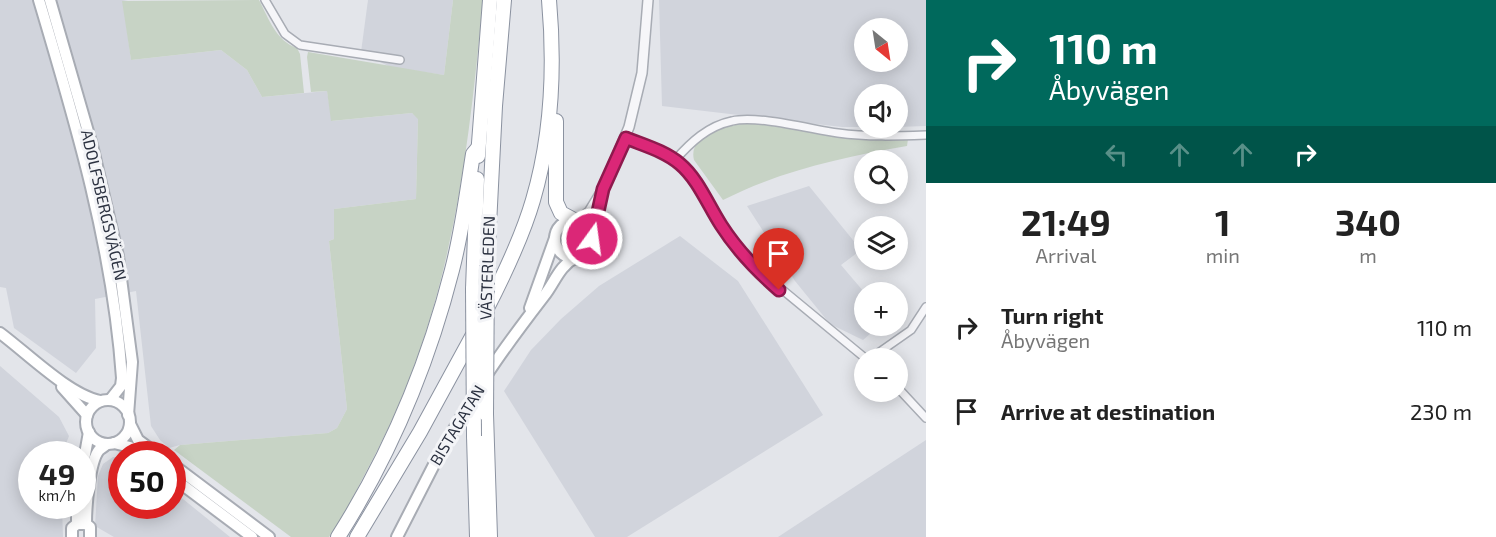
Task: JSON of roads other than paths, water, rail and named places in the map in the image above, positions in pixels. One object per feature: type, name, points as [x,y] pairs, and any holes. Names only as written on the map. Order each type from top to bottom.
[{"type":"highway","name":"VÄSTERLEDEN","points":[[477,537],[473,289],[478,148],[490,0]]},
{"type":"highway","name":"VÄSTERLEDEN","points":[[490,537],[486,414],[487,265],[495,106],[504,0]]},
{"type":"highway","points":[[549,0],[555,108],[556,202],[561,213],[576,220]]},
{"type":"highway","points":[[357,537],[455,370],[513,252],[533,201],[539,175],[548,126],[552,61]]},
{"type":"highway","points":[[338,537],[378,468],[422,366],[453,268],[472,154],[478,148]]},
{"type":"main road","name":"ADOLFSBERGSVÄGEN","points":[[39,0],[69,84]]},
{"type":"main road","name":"ADOLFSBERGSVÄGEN","points":[[51,0],[69,84],[96,182],[132,362],[129,419]]},
{"type":"main road","points":[[576,220],[586,225],[592,235],[590,249],[576,258],[569,258],[561,254],[557,246],[556,238],[561,225],[565,222],[576,220]]},
{"type":"main road","name":"BISTAGATAN","points":[[526,317],[556,238]]},
{"type":"main road","name":"BISTAGATAN","points":[[397,537],[456,424],[526,317],[545,295],[567,262],[576,258]]},
{"type":"main road","name":"ADOLFSBERGSVÄGEN","points":[[105,401],[121,386],[122,378],[116,280]]},
{"type":"main road","points":[[0,333],[86,398],[121,404],[139,441]]},
{"type":"main road","points":[[44,368],[87,415],[87,441]]},
{"type":"main road","points":[[87,415],[91,408],[105,401]]},
{"type":"main road","points":[[118,441],[129,432],[129,419]]},
{"type":"main road","points":[[89,432],[96,441],[108,443]]},
{"type":"main road","points":[[81,524],[95,459],[99,451],[108,446]]},
{"type":"main road","points":[[186,475],[269,537]]},
{"type":"main road","points":[[186,488],[252,537]]},
{"type":"main road","points":[[80,519],[81,524],[91,530],[90,537]]},
{"type":"main road","points":[[72,537],[72,528],[81,524]]},
{"type":"street","points":[[265,0],[285,34],[300,45],[400,60]]},
{"type":"street","points":[[576,220],[589,212],[603,189],[626,138],[642,73],[648,0]]},
{"type":"street","points":[[675,160],[688,145],[701,135],[722,124],[740,120],[839,133],[926,135]]},
{"type":"street","points":[[626,138],[675,160],[687,170],[739,251],[761,274],[854,349]]},
{"type":"street","points":[[592,235],[603,189]]},
{"type":"street","points":[[886,348],[912,330],[926,307]]},
{"type":"street","points":[[908,399],[926,418]]}]
